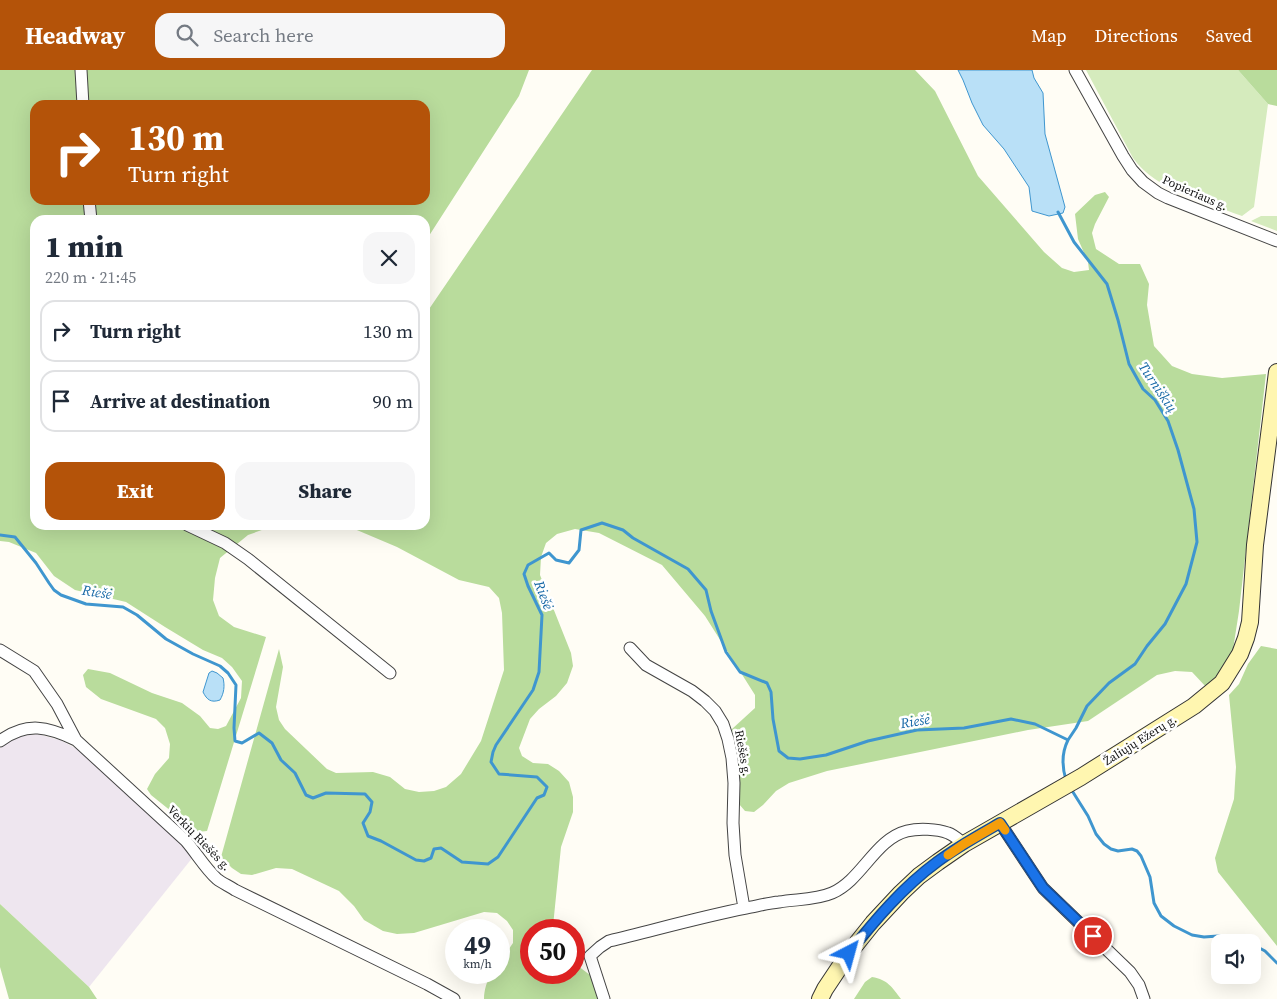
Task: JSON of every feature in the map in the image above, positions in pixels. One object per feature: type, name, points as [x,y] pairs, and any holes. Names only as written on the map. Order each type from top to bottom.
[{"type":"main road","name":"Žaliųjų Ežerų g.","points":[[820,999],[849,953],[878,917],[919,876],[964,844],[1081,777],[1194,706],[1222,683],[1240,654],[1250,622],[1255,545],[1274,418],[1277,372]]},
{"type":"street","points":[[81,70],[84,100]]},
{"type":"street","name":"Popieriaus g.","points":[[1075,70],[1123,156],[1143,182],[1168,198],[1277,241]]},
{"type":"street","points":[[197,530],[225,544],[248,559],[390,673]]},
{"type":"street","name":"Riešės g.","points":[[630,648],[646,665],[692,691],[715,711],[723,724],[732,758],[735,855],[744,908]]},
{"type":"street","name":"Verkių Riešės g.","points":[[0,650],[34,671],[57,704],[76,740],[186,841],[196,852],[202,864],[218,880],[454,999]]},
{"type":"street","points":[[0,741],[16,731],[34,728],[44,728],[76,740]]},
{"type":"street","points":[[1000,823],[1043,888],[1130,972],[1139,985],[1144,999]]},
{"type":"street","points":[[604,999],[590,956],[609,942],[744,908],[820,897],[832,893],[854,878],[884,844],[907,831],[940,831],[950,834],[964,844]]},
{"type":"shaded area","points":[[37,734],[60,740],[79,750],[174,837],[193,857],[89,987],[0,904],[0,748],[7,742],[22,736]]},
{"type":"green space","points":[[0,70],[529,70],[519,96],[430,234],[430,215],[30,215],[30,530],[262,530],[248,535],[220,558],[215,578],[213,600],[219,616],[234,627],[266,637],[207,831],[197,832],[151,795],[147,789],[155,774],[169,758],[170,744],[165,728],[156,719],[101,699],[86,687],[83,675],[88,669],[110,673],[152,693],[182,703],[200,716],[210,728],[218,729],[226,726],[241,698],[242,681],[232,667],[222,658],[203,650],[126,602],[75,590],[54,576],[36,553],[9,542],[0,541]]},
{"type":"green space","points":[[592,70],[915,70],[935,91],[978,176],[1044,252],[1062,268],[1074,272],[1089,270],[1088,262],[1078,239],[1075,214],[1095,195],[1105,192],[1109,197],[1092,233],[1096,249],[1119,264],[1140,264],[1149,284],[1147,305],[1154,346],[1172,366],[1192,374],[1222,378],[1266,374],[1239,611],[1232,656],[1227,666],[1207,688],[1192,672],[1175,671],[1157,675],[1088,721],[1028,730],[827,771],[789,783],[776,791],[754,812],[745,811],[739,804],[737,766],[732,729],[755,708],[755,695],[705,616],[662,565],[599,533],[575,529],[557,534],[546,543],[541,557],[540,575],[571,653],[573,666],[567,683],[556,696],[539,709],[530,719],[519,748],[522,756],[533,763],[548,764],[559,771],[569,782],[573,797],[573,812],[561,847],[554,919],[520,919],[520,984],[585,984],[585,971],[590,975],[599,999],[484,999],[487,984],[510,984],[510,947],[513,943],[513,930],[510,926],[510,919],[504,919],[497,913],[484,912],[461,919],[445,919],[445,924],[414,933],[397,934],[383,931],[364,920],[354,906],[339,891],[292,869],[276,868],[252,875],[241,874],[221,857],[279,649],[283,667],[276,707],[279,720],[285,729],[327,769],[336,773],[373,772],[390,777],[405,789],[419,792],[434,791],[446,787],[461,774],[481,741],[504,670],[502,613],[499,598],[489,587],[459,580],[397,547],[357,530],[430,530],[430,308]]},
{"type":"green space","points":[[1086,70],[1238,70],[1268,104],[1254,207],[1242,216],[1183,194],[1155,179],[1133,158]]},
{"type":"green space","points":[[1238,70],[1277,70],[1277,106],[1268,104]]},
{"type":"green space","points":[[1261,216],[1277,216],[1277,231],[1251,221]]},
{"type":"green space","points":[[1261,646],[1277,649],[1277,946],[1218,872],[1215,858],[1234,799],[1236,767],[1229,695],[1239,684],[1248,664]]},
{"type":"green space","points":[[0,904],[89,987],[97,999],[9,999],[0,967]]},
{"type":"green space","points":[[872,977],[886,982],[901,999],[854,999],[865,982]]},
{"type":"water","points":[[958,70],[1032,70],[1034,78],[1043,93],[1045,134],[1065,207],[1063,213],[1049,216],[1032,211],[1029,187],[1004,149],[983,125]]},
{"type":"water","points":[[212,671],[223,678],[224,681],[222,695],[220,700],[217,701],[210,700],[203,692],[209,673]]},
{"type":"waterway","name":"Turniškių","points":[[1058,212],[1074,242],[1107,284],[1129,364],[1143,389],[1155,400],[1168,421],[1194,509],[1197,542],[1186,584],[1165,624],[1135,664],[1109,683],[1087,706],[1068,740]]},
{"type":"waterway","name":"Riešė","points":[[0,535],[15,537],[36,563],[54,590],[61,595],[86,604],[123,607],[137,615],[166,639],[220,666],[228,673],[236,685],[235,741],[242,743],[259,733],[272,743],[281,760],[295,773],[306,795],[313,798],[326,793],[365,794],[372,802],[370,812],[363,823],[368,836],[416,860],[424,861],[431,858],[434,849],[441,848],[462,862],[488,864],[498,857],[537,798],[544,795],[547,787],[537,777],[499,774],[491,762],[496,745],[533,690],[539,672],[542,615],[524,574],[528,565],[549,553],[556,560],[569,563],[579,550],[581,530],[602,523],[623,530],[633,538],[688,569],[706,590],[711,611],[726,652],[740,672],[767,683],[771,692],[773,719],[779,751],[788,758],[800,759],[826,755],[868,741],[917,730],[964,728],[1011,719],[1035,724],[1068,740],[1063,760],[1066,780]]},
{"type":"waterway","name":"Riešė","points":[[1071,789],[1088,816],[1096,834],[1104,844],[1118,851],[1132,849],[1141,856],[1150,877],[1154,903],[1161,916],[1174,926],[1192,935],[1211,936]]},
{"type":"waterway","name":"Riešė","points":[[1261,949],[1277,963]]},
{"type":"slow traffic","points":[[948,855],[1000,823],[1005,830]]},
{"type":"route","points":[[849,953],[873,923],[919,876],[964,844],[1000,823],[1043,888],[1093,936]]}]
